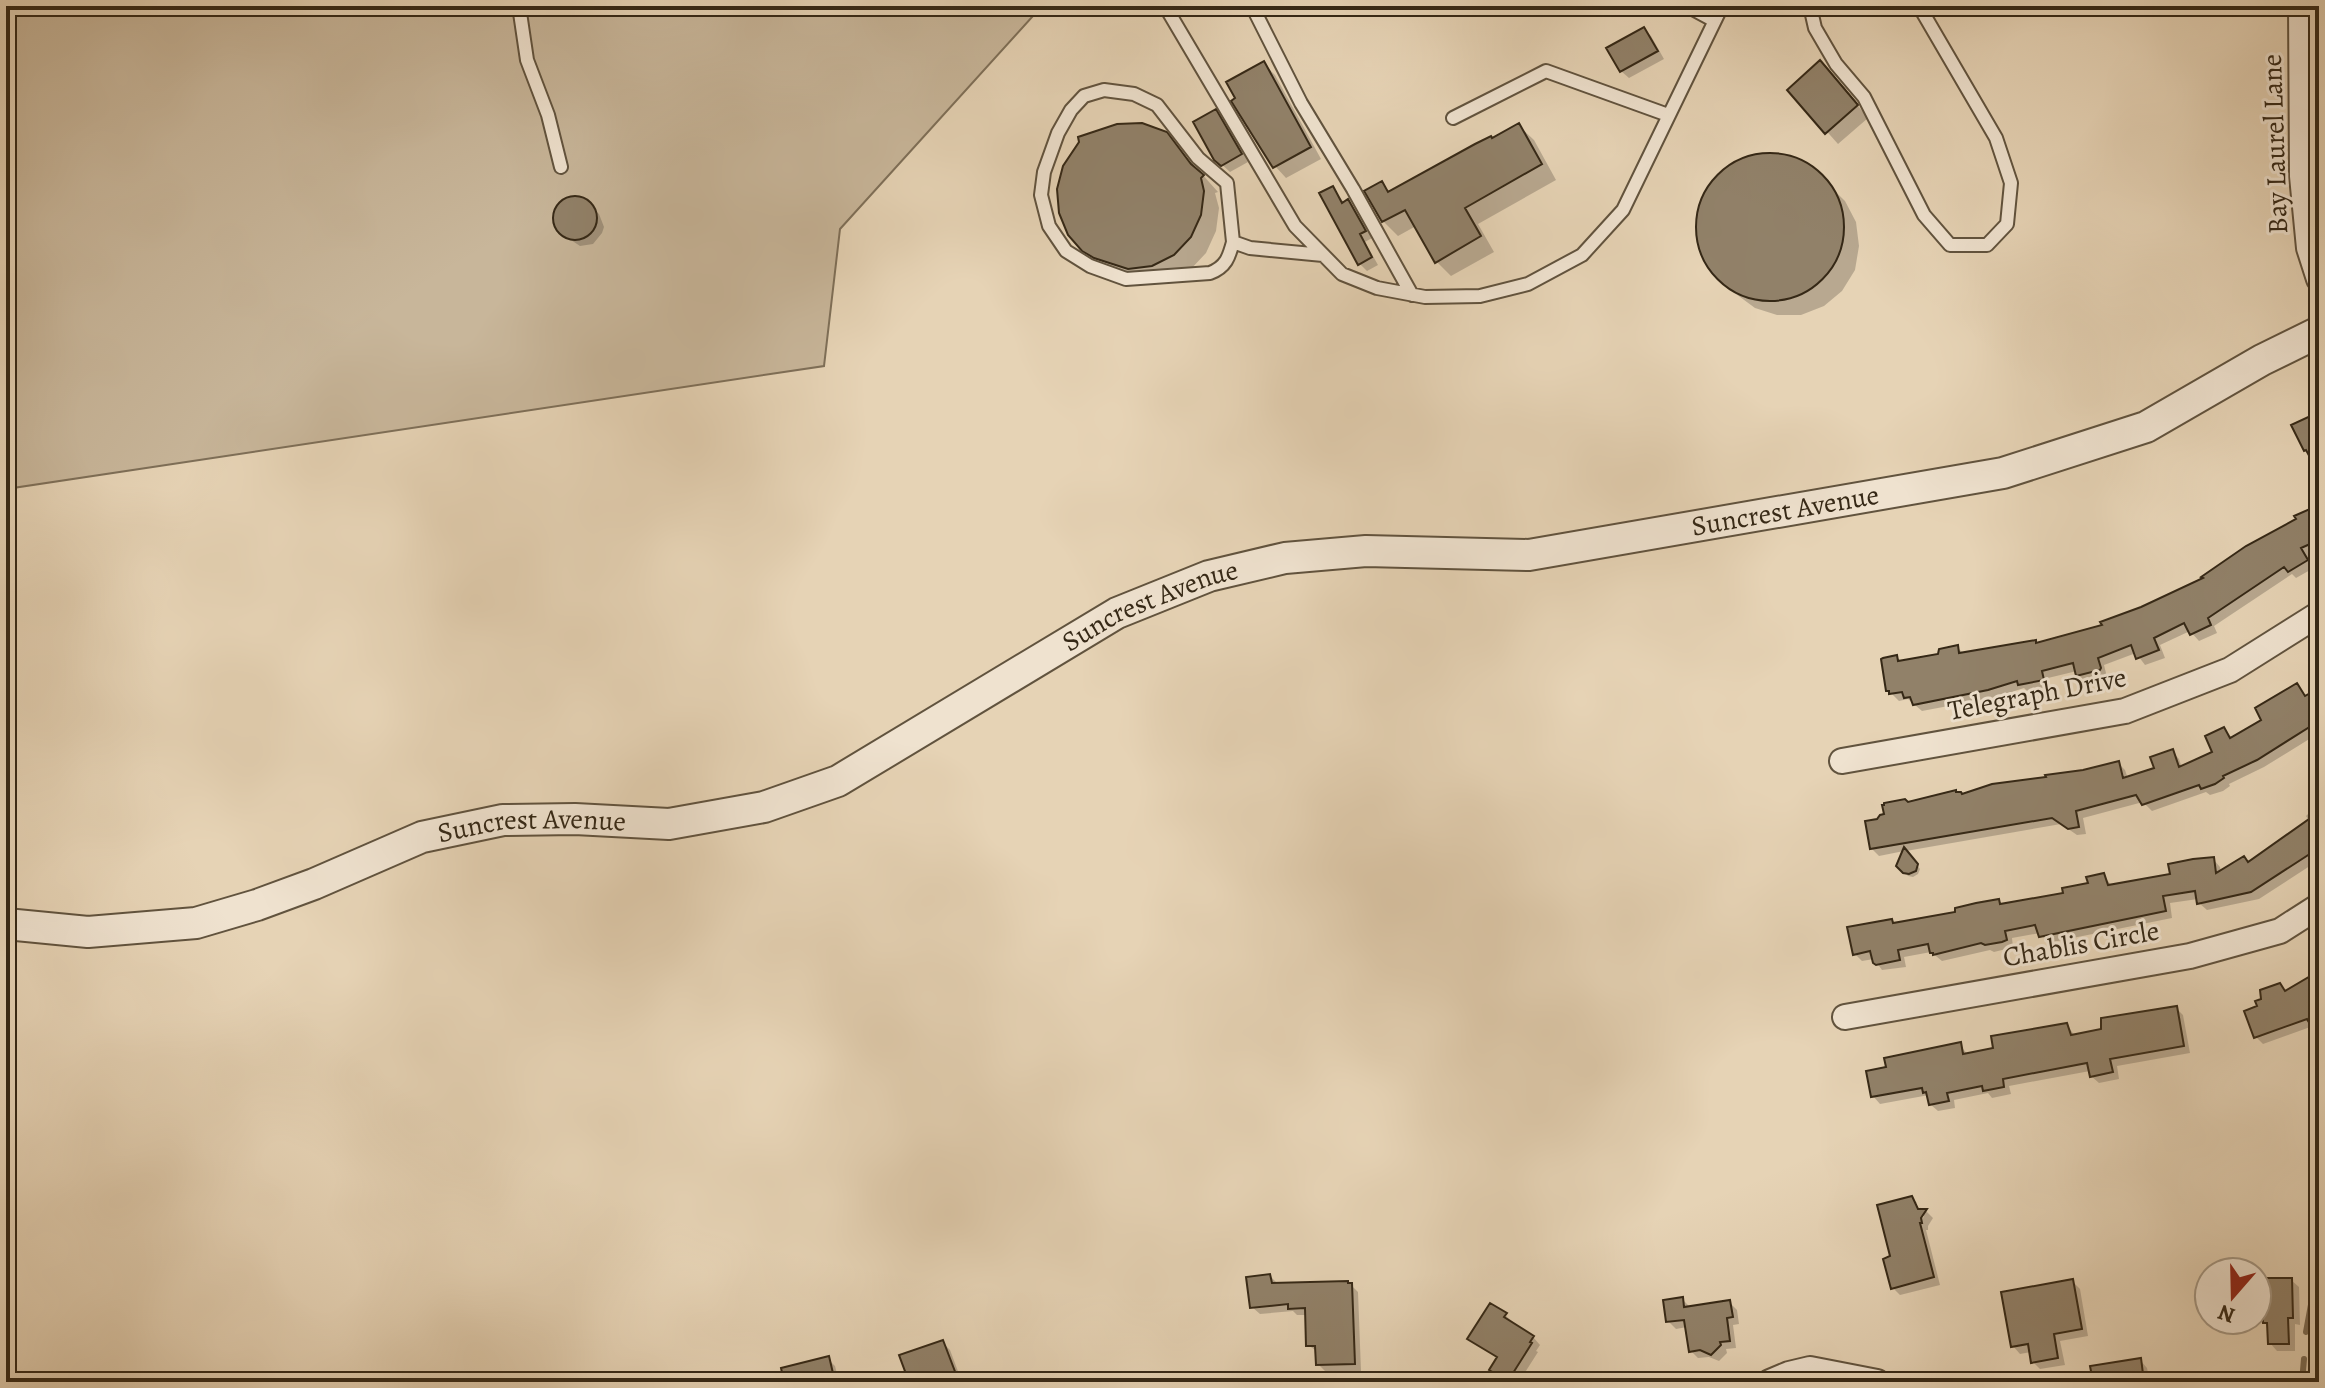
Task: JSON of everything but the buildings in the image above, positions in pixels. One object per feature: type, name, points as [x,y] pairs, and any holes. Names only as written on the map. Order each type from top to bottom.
[{"type":"street","name":"Bay Laurel Lane","points":[[2301,6],[2302,176],[2309,248],[2319,279]]},
{"type":"street","name":"Suncrest Avenue","points":[[6,924],[88,932],[196,923],[314,884],[422,837],[503,820],[575,819],[669,824],[764,807],[838,781],[1117,613],[1209,576],[1285,558],[1366,551],[1529,555],[2003,473],[2146,427],[2262,360],[2319,332]]},
{"type":"street","name":"Telegraph Drive","points":[[1842,761],[2125,711],[2230,670],[2319,614]]},
{"type":"street","name":"Chablis Circle","points":[[1845,1017],[2190,956],[2280,931],[2319,906]]},
{"type":"street","points":[[1770,1382],[1810,1369],[1877,1382]]},
{"type":"lane","points":[[519,6],[527,60],[548,115],[561,167]]},
{"type":"lane","points":[[1165,6],[1295,226],[1342,274],[1377,288],[1425,297],[1480,296],[1528,284],[1582,255],[1623,210],[1722,6]]},
{"type":"lane","points":[[1252,6],[1301,103],[1412,295]]},
{"type":"lane","points":[[1687,6],[1713,20]]},
{"type":"lane","points":[[1810,6],[1815,28],[1836,64],[1864,97],[1924,215],[1950,245],[1987,245],[2007,224],[2011,183],[1996,138],[1919,6]]},
{"type":"lane","points":[[1453,118],[1546,71],[1668,115]]},
{"type":"lane","points":[[1104,90],[1134,94],[1157,105],[1198,158],[1227,183],[1233,242],[1228,260],[1219,270],[1126,279],[1090,266],[1066,251],[1049,226],[1041,195],[1044,172],[1058,133],[1071,110],[1084,96],[1104,90]]},
{"type":"lane","points":[[1233,242],[1250,248],[1323,255]]},
{"type":"shaded area","points":[[6,6],[1042,6],[840,229],[824,366],[6,489]]},
{"type":"waterway","points":[[2306,1332],[2319,1261]]},
{"type":"waterway","points":[[2302,1382],[2304,1359]]}]
